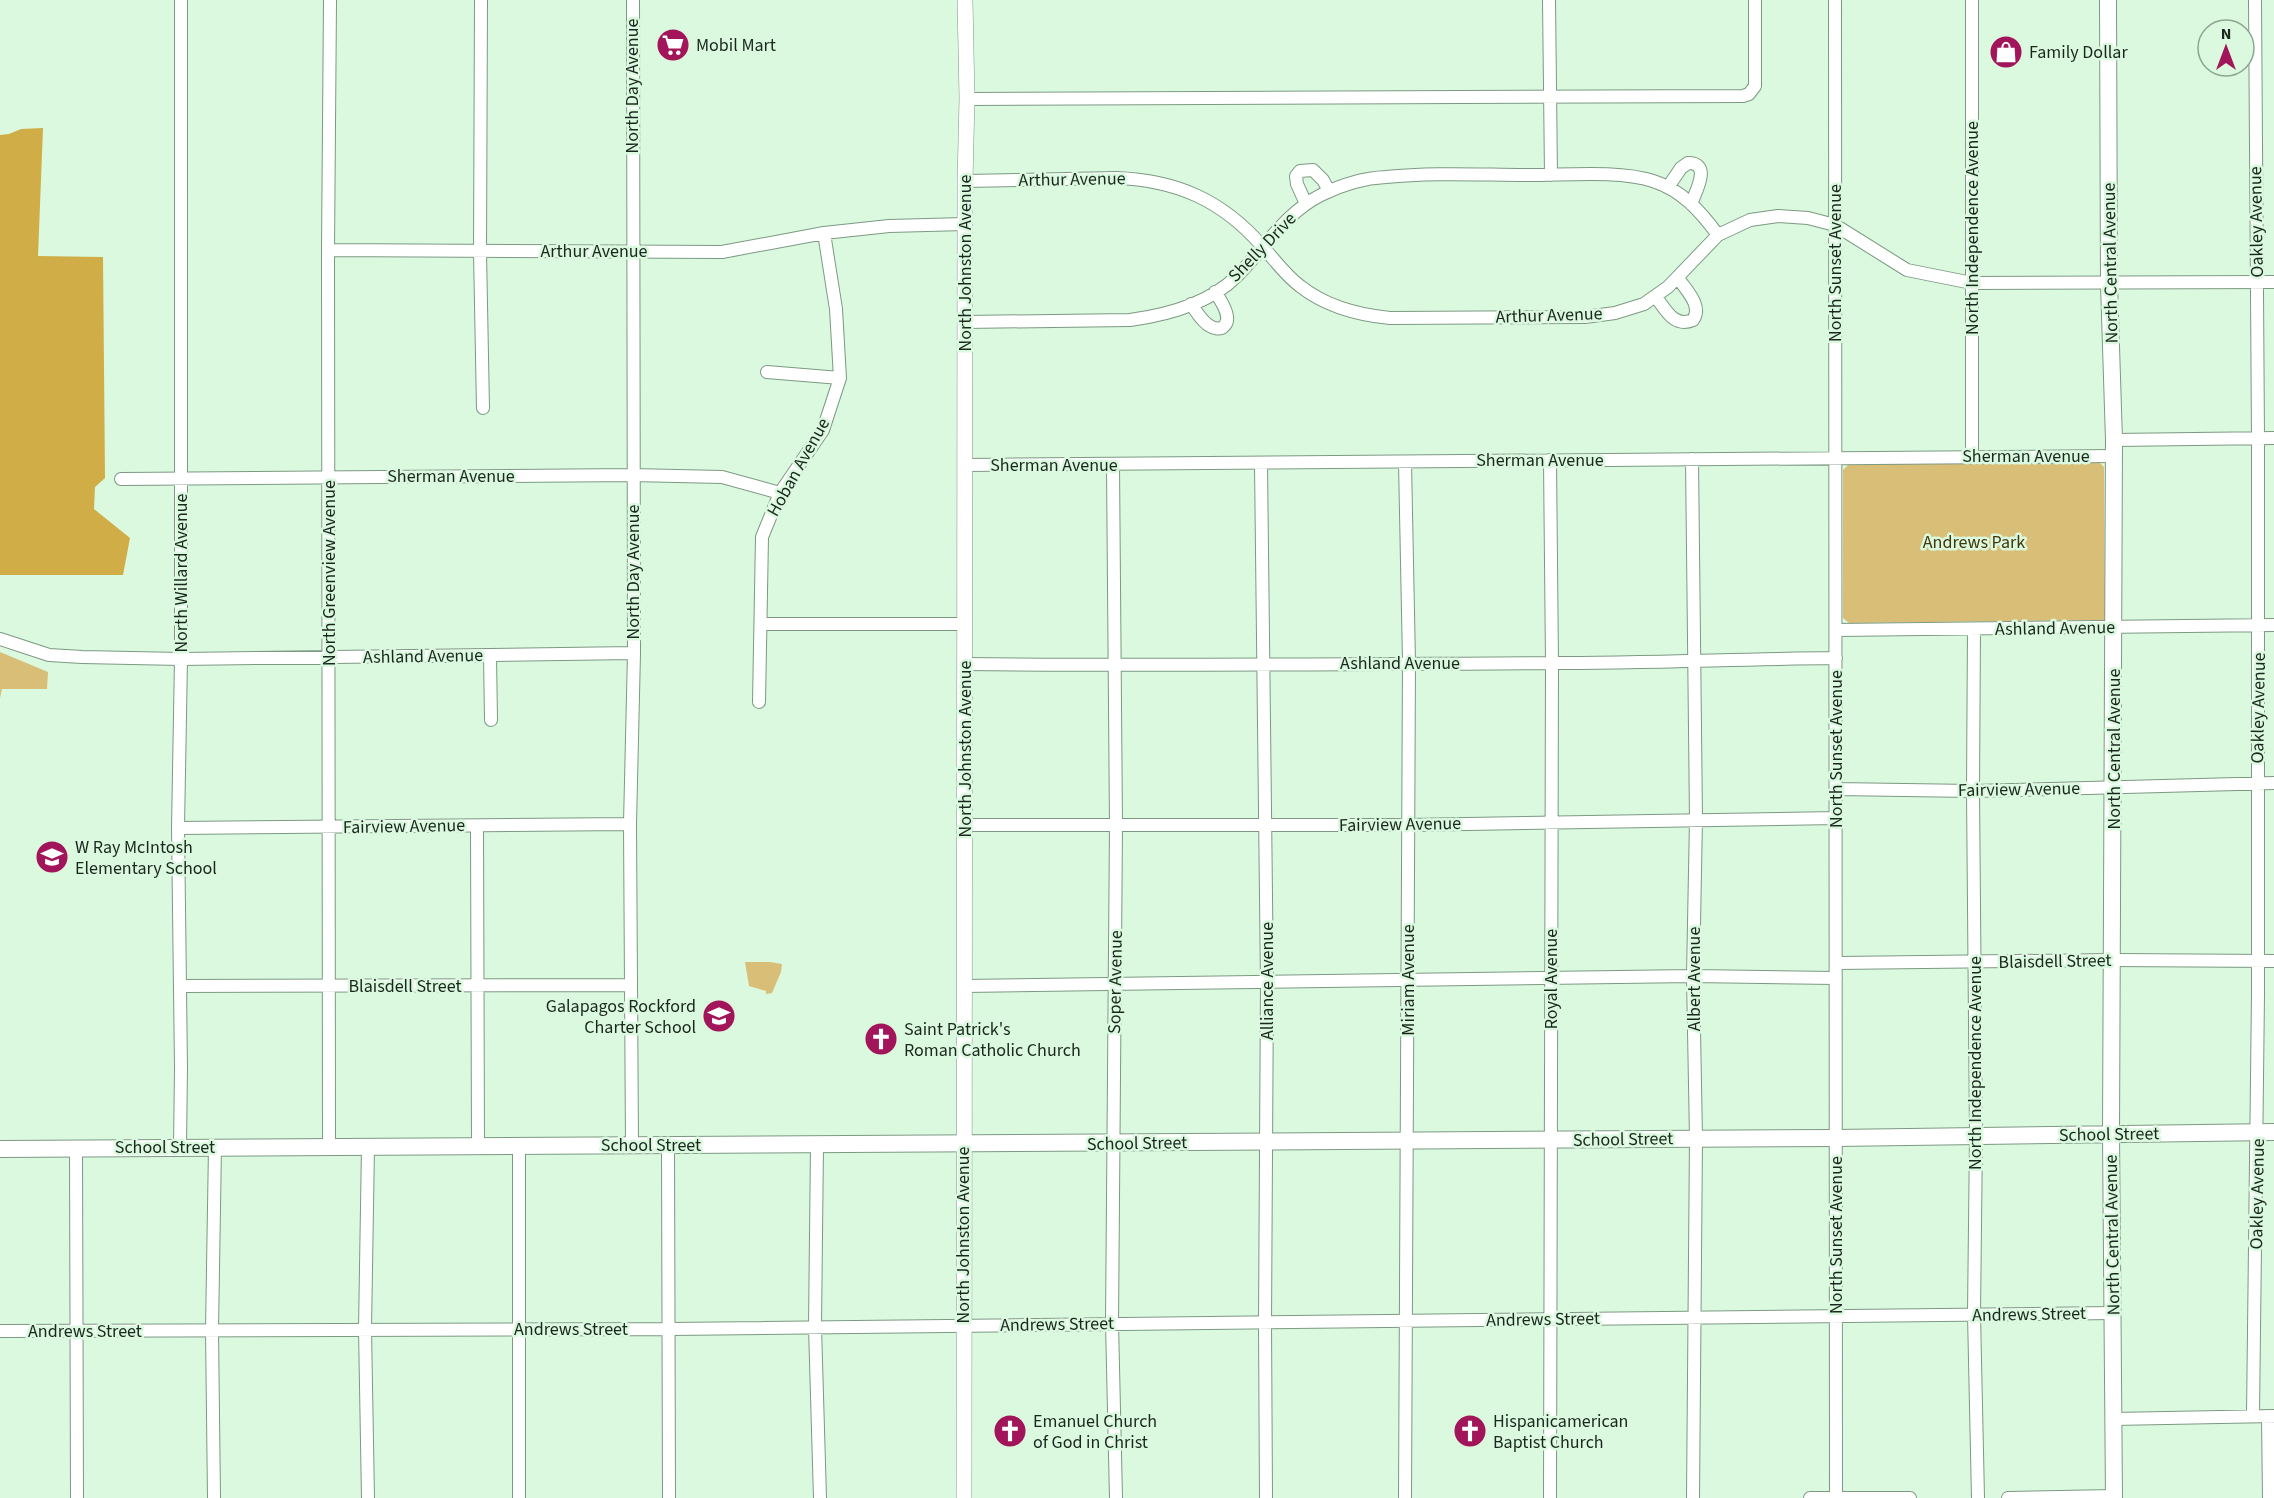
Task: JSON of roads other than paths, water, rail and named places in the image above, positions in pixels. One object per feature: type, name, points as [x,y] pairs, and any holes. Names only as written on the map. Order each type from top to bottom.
[{"type":"main road","name":"North Central Avenue","points":[[2108,0],[2109,284],[2114,448],[2115,627],[2111,1134],[2114,1497]]},
{"type":"main road","name":"School Street","points":[[0,1149],[1836,1138],[2266,1133]]},
{"type":"street","name":"North Willard Avenue","points":[[180,1147],[178,828],[181,659],[181,0]]},
{"type":"street","name":"North Greenview Avenue","points":[[329,1146],[330,0]]},
{"type":"street","points":[[481,0],[480,252],[483,408]]},
{"type":"street","name":"North Day Avenue","points":[[632,1145],[630,824],[634,654],[633,0]]},
{"type":"street","name":"North Johnston Avenue","points":[[964,1498],[964,624],[967,99],[965,0]]},
{"type":"street","points":[[1549,0],[1551,175]]},
{"type":"street","points":[[967,99],[1743,96],[1749,94],[1755,86],[1756,79],[1755,0]]},
{"type":"street","name":"North Sunset Avenue","points":[[1835,0],[1836,1497]]},
{"type":"street","name":"North Independence Avenue","points":[[1971,456],[1972,0]]},
{"type":"street","name":"Oakley Avenue","points":[[2253,1415],[2266,1133],[2258,961],[2255,0]]},
{"type":"street","points":[[1668,187],[1681,168],[1688,163],[1700,166],[1702,175],[1691,204]]},
{"type":"street","points":[[1306,204],[1297,184],[1296,176],[1300,171],[1313,170],[1323,180],[1329,191]]},
{"type":"street","name":"Shelly Drive","points":[[965,322],[1130,320],[1153,317],[1191,304],[1215,292],[1236,276],[1262,245],[1306,204],[1329,191],[1352,183],[1385,177],[1551,175],[1633,177],[1655,181],[1668,187],[1701,212],[1718,235]]},
{"type":"street","name":"Arthur Avenue","points":[[965,181],[1116,178],[1162,182],[1195,194],[1212,204],[1262,245],[1281,269],[1301,288],[1327,302],[1371,316],[1401,318],[1600,316],[1644,304],[1656,297],[1678,278],[1718,235],[1750,220],[1778,216],[1808,218],[1835,225],[1907,270],[1972,283],[2274,282]]},
{"type":"street","name":"Arthur Avenue","points":[[328,250],[722,252],[824,233],[889,226],[965,224]]},
{"type":"street","name":"Hoban Avenue","points":[[759,702],[762,537],[780,493],[823,430],[840,378],[836,309],[824,233]]},
{"type":"street","points":[[1656,297],[1673,319],[1684,322],[1693,320],[1697,308],[1678,278]]},
{"type":"street","points":[[1191,304],[1208,325],[1223,327],[1226,323],[1226,312],[1215,292]]},
{"type":"street","points":[[767,372],[840,378]]},
{"type":"street","name":"Sherman Avenue","points":[[966,465],[1835,459],[1971,456],[2274,438]]},
{"type":"street","name":"Albert Avenue","points":[[1692,459],[1696,819],[1693,976],[1696,1138],[1694,1498]]},
{"type":"street","name":"Royal Avenue","points":[[1550,460],[1552,663],[1550,1498]]},
{"type":"street","name":"Miriam Avenue","points":[[1405,462],[1409,662],[1405,1498]]},
{"type":"street","name":"Alliance Avenue","points":[[1261,464],[1267,983],[1266,1498]]},
{"type":"street","name":"Soper Avenue","points":[[1113,465],[1116,984],[1112,1143],[1112,1323],[1116,1498]]},
{"type":"street","name":"Sherman Avenue","points":[[121,479],[632,475],[722,477],[780,493]]},
{"type":"street","points":[[761,624],[964,624]]},
{"type":"street","name":"Ashland Avenue","points":[[1836,630],[2274,625]]},
{"type":"street","name":"North Independence Avenue","points":[[1974,629],[1976,1136],[1974,1314],[1978,1498]]},
{"type":"street","name":"Ashland Avenue","points":[[0,639],[49,655],[181,659],[634,654]]},
{"type":"street","points":[[490,655],[490,720]]},
{"type":"street","name":"Ashland Avenue","points":[[964,664],[1552,663],[1836,658]]},
{"type":"street","name":"Fairview Avenue","points":[[1836,789],[1973,790],[2274,783]]},
{"type":"street","name":"Fairview Avenue","points":[[965,825],[1407,825],[1836,818]]},
{"type":"street","name":"Fairview Avenue","points":[[178,828],[630,824]]},
{"type":"street","points":[[477,826],[478,1146]]},
{"type":"street","name":"Blaisdell Street","points":[[1836,963],[2274,961]]},
{"type":"street","points":[[964,986],[1693,976],[1836,978]]},
{"type":"street","name":"Blaisdell Street","points":[[180,986],[630,985]]},
{"type":"street","points":[[817,1145],[815,1327],[820,1498]]},
{"type":"street","points":[[368,1146],[365,1329],[368,1498]]},
{"type":"street","points":[[519,1146],[519,1498]]},
{"type":"street","points":[[668,1146],[669,1498]]},
{"type":"street","points":[[214,1498],[212,1330],[215,1147]]},
{"type":"street","points":[[76,1148],[77,1498]]},
{"type":"street","name":"Andrews Street","points":[[0,1331],[670,1329],[2113,1313]]},
{"type":"street","points":[[2113,1419],[2271,1416],[2269,1498]]},
{"type":"street","points":[[2008,1498],[2114,1497]]},
{"type":"street","points":[[1810,1498],[1910,1498]]},
{"type":"place","name":"Mobil Mart","points":[[673,45]]},
{"type":"place","name":"Family Dollar","points":[[2006,52]]},
{"type":"place","name":"W Ray McIntosh Elementary School","points":[[52,857]]},
{"type":"place","name":"Galapagos Rockford Charter School","points":[[719,1016]]},
{"type":"place","name":"Saint Patrick's Roman Catholic Church","points":[[881,1039]]},
{"type":"place","name":"Emanuel Church of God in Christ","points":[[1010,1431]]},
{"type":"place","name":"Hispanicamerican Baptist Church","points":[[1470,1431]]},
{"type":"park label","name":"Andrews Park","points":[[1974,542]]}]
